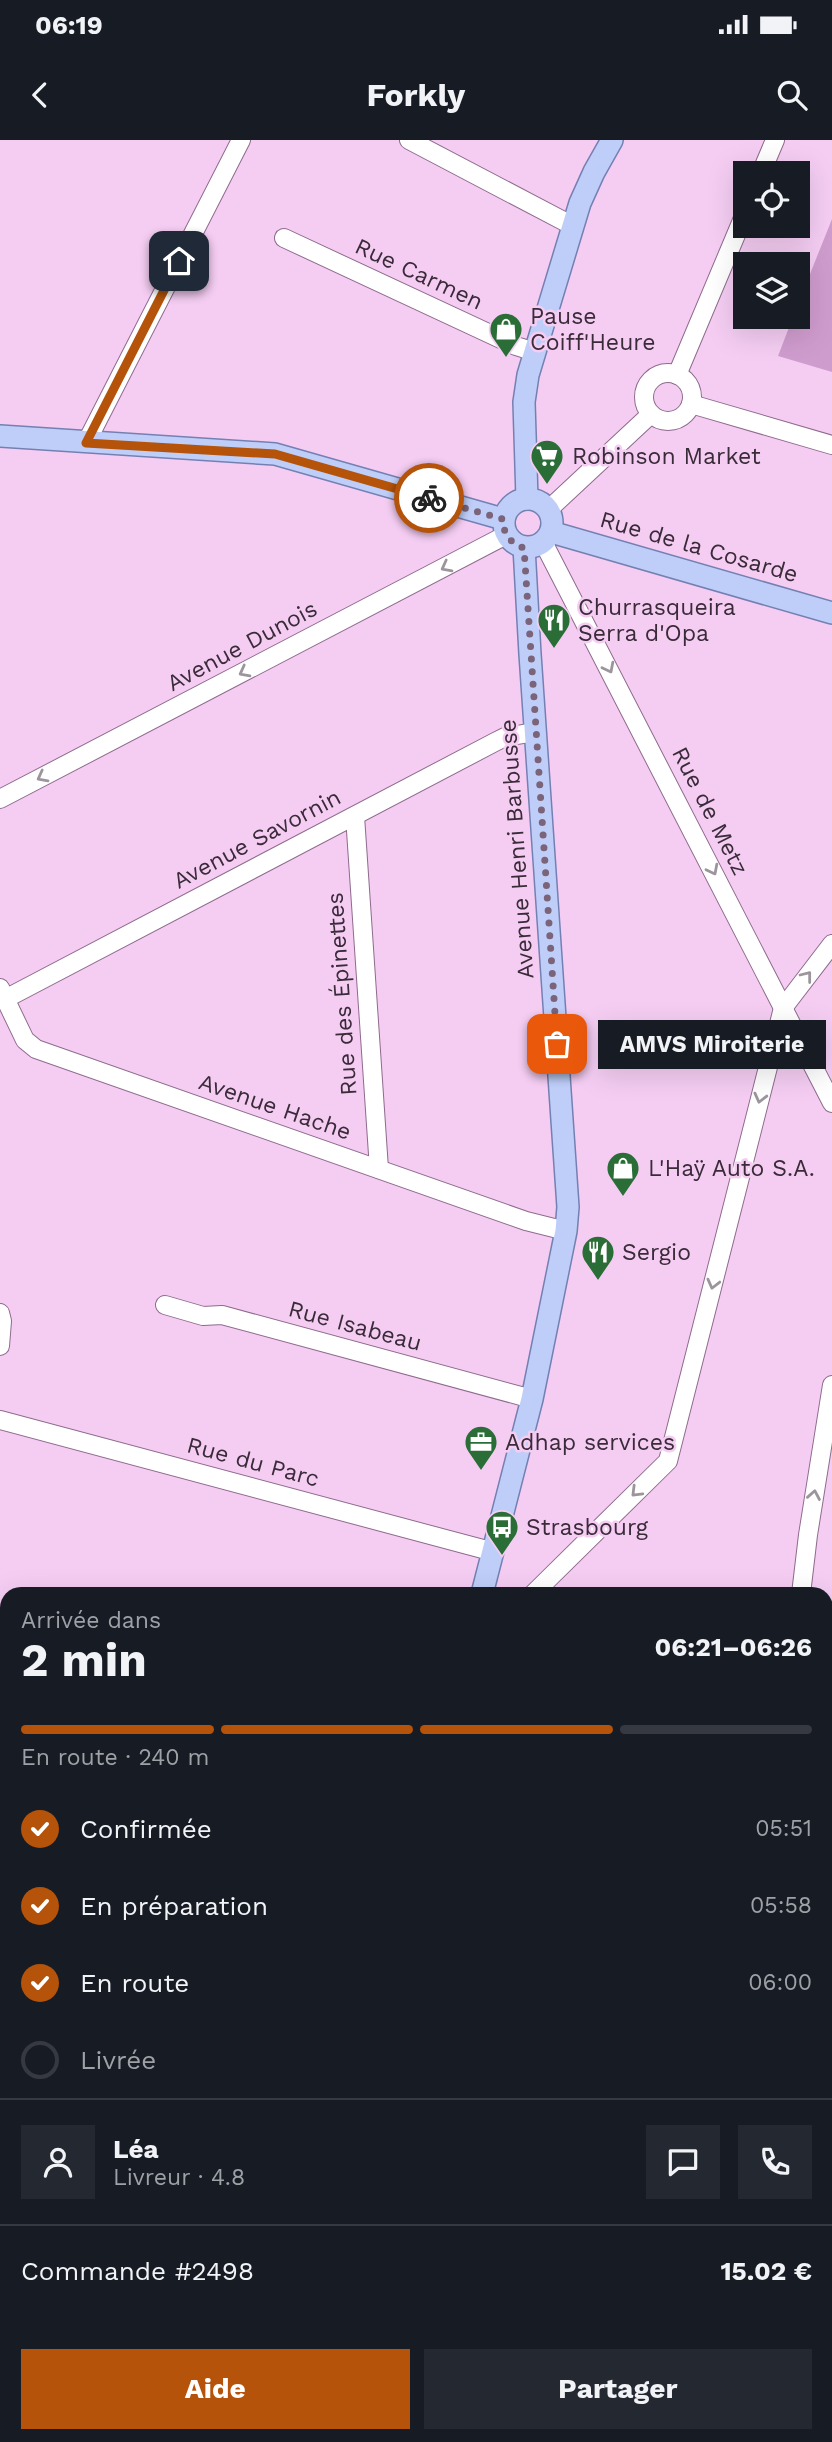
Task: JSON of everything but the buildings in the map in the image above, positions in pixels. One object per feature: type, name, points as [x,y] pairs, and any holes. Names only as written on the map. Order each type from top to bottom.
[{"type":"main road","points":[[527,499],[524,402],[535,352],[586,188],[612,140]]},
{"type":"main road","points":[[0,436],[275,454],[505,527],[516,545],[539,541],[552,524],[548,510],[539,502],[527,499],[511,505],[505,527]]},
{"type":"main road","name":"Rue de la Cosarde","points":[[539,541],[832,613]]},
{"type":"main road","name":"Avenue Henri Barbusse","points":[[484,1587],[531,1399],[566,1231],[567,1199],[535,732],[539,541]]},
{"type":"street","points":[[86,443],[241,140]]},
{"type":"street","points":[[409,140],[573,226]]},
{"type":"street","points":[[766,161],[775,140]]},
{"type":"street","name":"Rue Carmen","points":[[284,238],[516,346],[535,352]]},
{"type":"street","points":[[677,375],[735,238]]},
{"type":"street","points":[[663,373],[677,375],[691,390],[691,404],[683,415],[670,421],[656,418],[644,401],[646,386],[663,373]]},
{"type":"street","points":[[691,404],[832,445]]},
{"type":"street","points":[[548,510],[651,414]]},
{"type":"street","name":"Avenue Dunois","points":[[0,799],[505,527]]},
{"type":"street","name":"Rue de Metz","points":[[539,541],[832,1102]]},
{"type":"street","name":"Avenue Savornin","points":[[3,994],[505,737],[535,732]]},
{"type":"street","name":"Rue des Épinettes","points":[[355,816],[379,1169]]},
{"type":"street","points":[[540,1587],[668,1461],[783,1008],[832,944]]},
{"type":"street","name":"Avenue Hache","points":[[3,994],[25,1040],[36,1049],[526,1221],[566,1231]]},
{"type":"street","name":"Rue Isabeau","points":[[165,1305],[203,1316],[222,1315],[531,1399]]},
{"type":"street","points":[[0,1313],[0,1346]]},
{"type":"street","points":[[802,1587],[807,1535],[832,1385]]},
{"type":"street","name":"Rue du Parc","points":[[0,1420],[494,1552]]},
{"type":"shaded area","points":[[832,219],[832,372],[778,356],[788,329],[810,329],[810,274]]},
{"type":"way so far","points":[[429,498],[503,519],[506,535],[516,545],[524,548],[557,1044]]},
{"type":"place","name":"Pause Coiff'Heure","points":[[506,359]]},
{"type":"place","name":"Robinson Market","points":[[547,486]]},
{"type":"place","name":"Churrasqueira Serra d'Opa","points":[[554,650]]},
{"type":"place","name":"AMVS Miroiterie","points":[[557,1044]]},
{"type":"place","name":"L'Haÿ Auto S.A.","points":[[623,1198]]},
{"type":"place","name":"Sergio","points":[[598,1282]]},
{"type":"place","name":"Adhap services","points":[[481,1472]]},
{"type":"place","name":"Strasbourg","points":[[502,1557]]},
{"type":"route","points":[[179,261],[86,443],[275,454],[429,498]]}]
